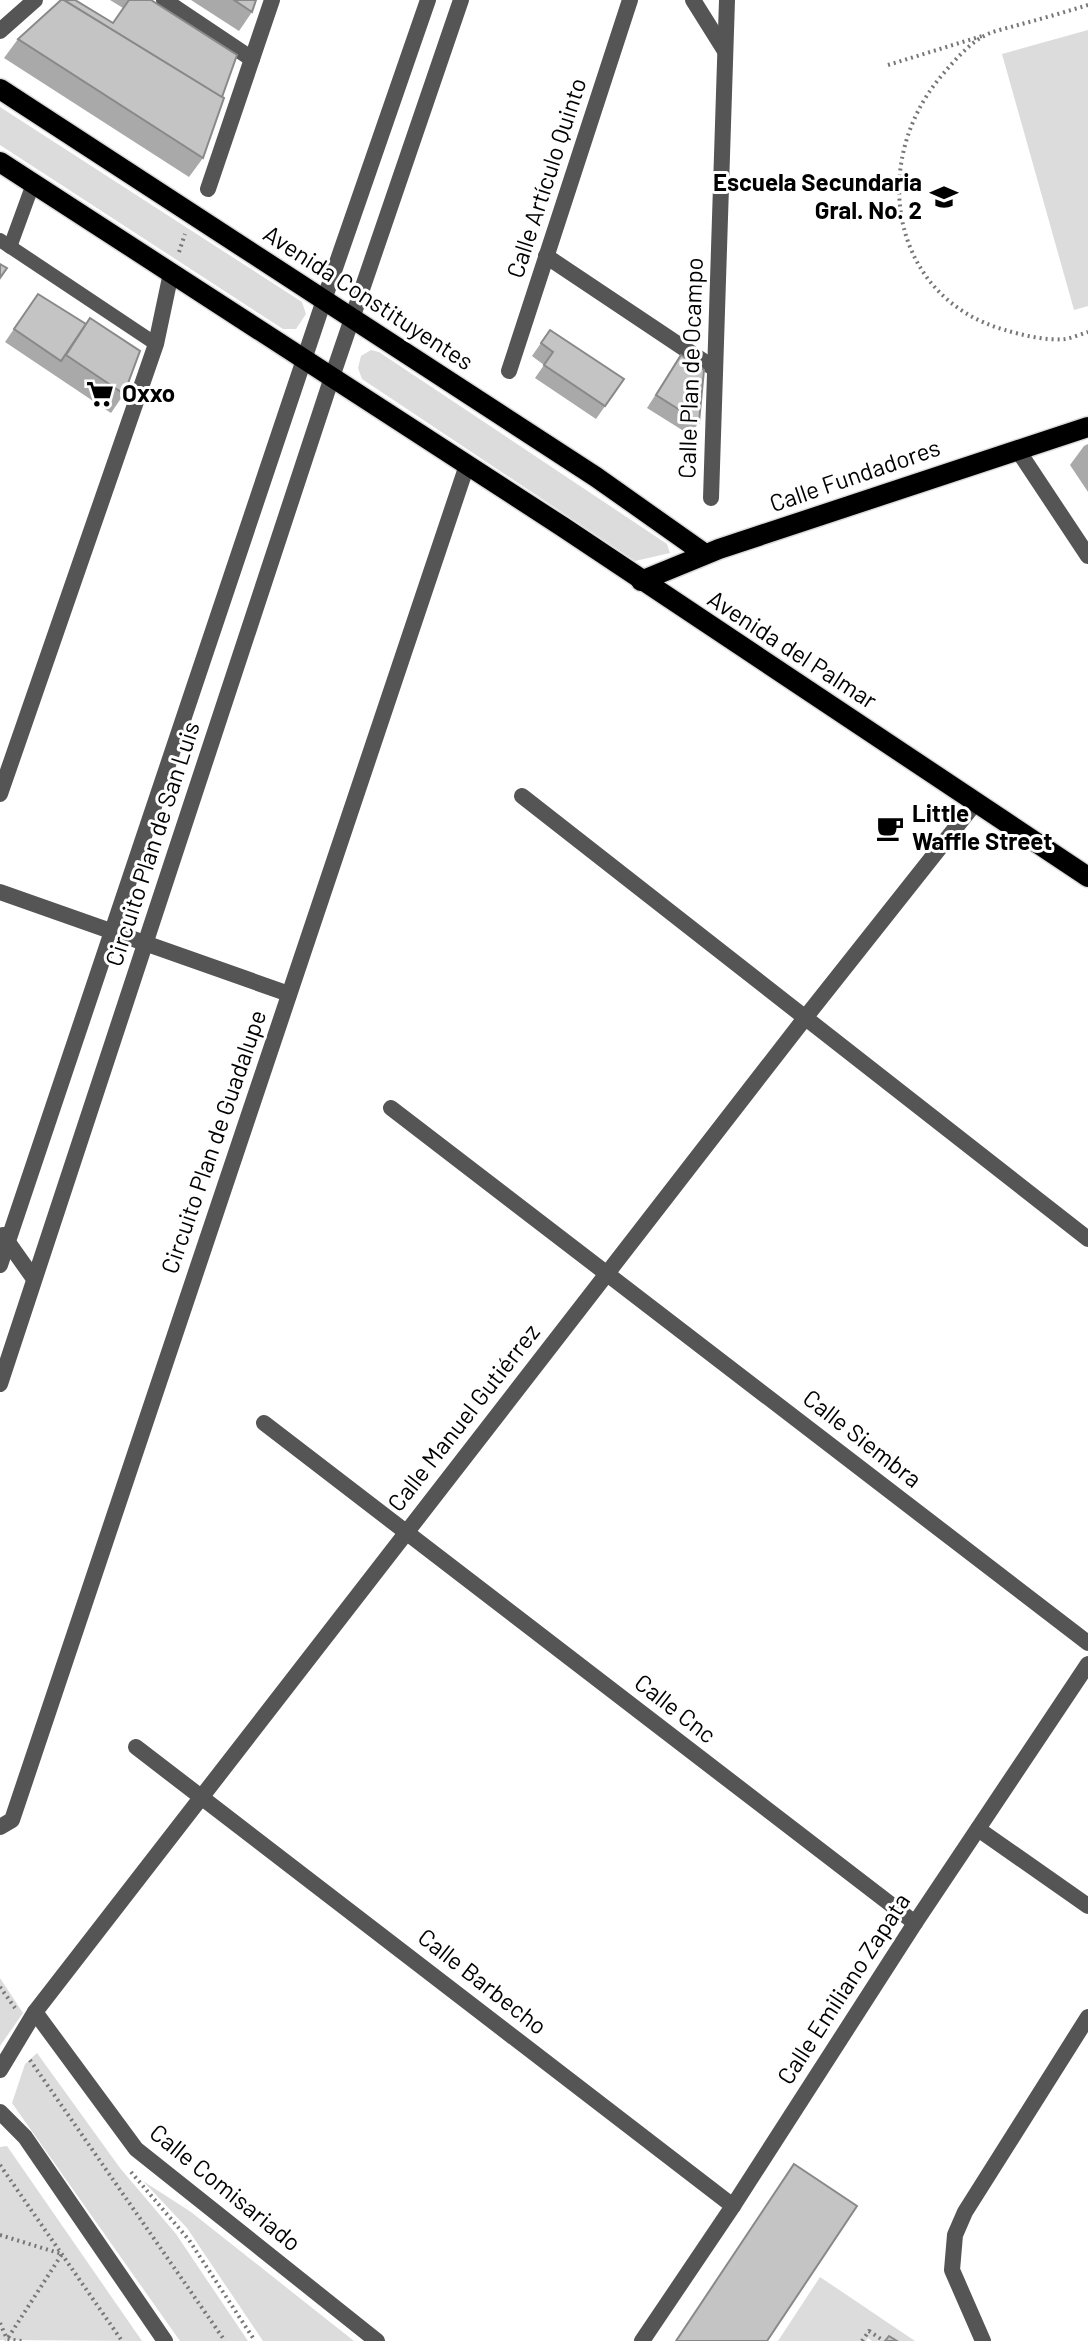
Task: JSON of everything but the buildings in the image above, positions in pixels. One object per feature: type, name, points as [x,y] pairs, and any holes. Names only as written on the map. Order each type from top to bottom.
[{"type":"main road","name":"Avenida Constituyentes","points":[[0,89],[596,477],[705,554]]},
{"type":"main road","points":[[0,162],[467,465]]},
{"type":"main road","name":"Calle Fundadores","points":[[641,581],[705,554],[1088,427]]},
{"type":"main road","name":"Avenida del Palmar","points":[[467,465],[1088,877]]},
{"type":"street","points":[[0,31],[35,0]]},
{"type":"street","points":[[164,0],[252,59]]},
{"type":"street","points":[[208,189],[272,0]]},
{"type":"street","name":"Circuito Plan de San Luis","points":[[0,1265],[4,1236],[114,932],[324,300],[428,0]]},
{"type":"street","name":"Circuito Plan de San Luis","points":[[0,1384],[332,377],[461,0]]},
{"type":"street","name":"Calle Artículo Quinto","points":[[509,371],[630,0]]},
{"type":"street","points":[[693,0],[725,51]]},
{"type":"street","name":"Calle Plan de Ocampo","points":[[711,498],[727,0]]},
{"type":"street","points":[[546,256],[715,369]]},
{"type":"street","points":[[0,794],[4,771],[156,344],[171,273]]},
{"type":"street","points":[[1017,449],[1088,556]]},
{"type":"street","name":"Circuito Plan de Guadalupe","points":[[0,1827],[12,1820],[467,465]]},
{"type":"street","points":[[522,796],[1088,1239]]},
{"type":"street","name":"Calle Manuel Gutiérrez","points":[[0,2070],[35,2012],[976,802]]},
{"type":"street","points":[[0,892],[289,994]]},
{"type":"street","name":"Calle Siembra","points":[[391,1108],[1088,1643]]},
{"type":"street","points":[[4,1236],[34,1279]]},
{"type":"street","name":"Calle Cnc","points":[[264,1423],[915,1923]]},
{"type":"street","name":"Calle Emiliano Zapata","points":[[642,2341],[1088,1664]]},
{"type":"street","name":"Calle Barbecho","points":[[136,1747],[733,2206]]},
{"type":"street","points":[[978,1829],[1088,1906]]},
{"type":"street","name":"Calle Comisariado","points":[[35,2012],[136,2149],[377,2341]]},
{"type":"street","points":[[983,2341],[952,2270],[955,2235],[965,2212],[1088,2017]]},
{"type":"street","points":[[0,2112],[25,2137],[165,2341]]},
{"type":"lane","points":[[33,184],[5,243],[156,344]]},
{"type":"path","points":[[888,65],[1088,5]]},
{"type":"path","points":[[988,34],[959,55],[935,83],[917,109],[905,139],[899,175],[902,219],[911,254],[939,292],[982,323],[1021,334],[1064,339],[1088,332]]},
{"type":"path","points":[[171,273],[192,214]]},
{"type":"path","points":[[17,2041],[225,2341]]},
{"type":"path","points":[[0,2165],[122,2341]]},
{"type":"path","points":[[126,2167],[189,2240],[255,2341]]},
{"type":"path","points":[[0,2235],[62,2254]]},
{"type":"path","points":[[7,2340],[62,2254]]},
{"type":"path","points":[[0,2323],[7,2340]]},
{"type":"path","points":[[862,2341],[869,2331],[884,2341]]},
{"type":"path","points":[[7,2340],[22,2341]]},
{"type":"shaded area","points":[[1088,30],[1088,306],[1074,310],[1002,54]]},
{"type":"shaded area","points":[[0,107],[302,302],[306,314],[296,329],[283,329],[0,145]]},
{"type":"shaded area","points":[[371,350],[379,352],[667,544],[670,553],[635,561],[362,379],[358,368],[361,356]]},
{"type":"shaded area","points":[[0,1978],[23,2013],[0,2046]]},
{"type":"shaded area","points":[[37,2053],[120,2168],[176,2234],[248,2341],[180,2341],[12,2103],[25,2064]]},
{"type":"shaded area","points":[[7,2146],[142,2341],[0,2340],[0,2147]]},
{"type":"shaded area","points":[[143,2181],[191,2212],[354,2341],[263,2341],[187,2228]]},
{"type":"shaded area","points":[[820,2277],[915,2341],[872,2341],[868,2338],[866,2341],[778,2341]]},
{"type":"place","name":"Escuela Secundaria Gral. No. 2","points":[[944,197]]},
{"type":"place","name":"Oxxo","points":[[100,394]]},
{"type":"place","name":"Little Waffle Street","points":[[890,828]]}]
